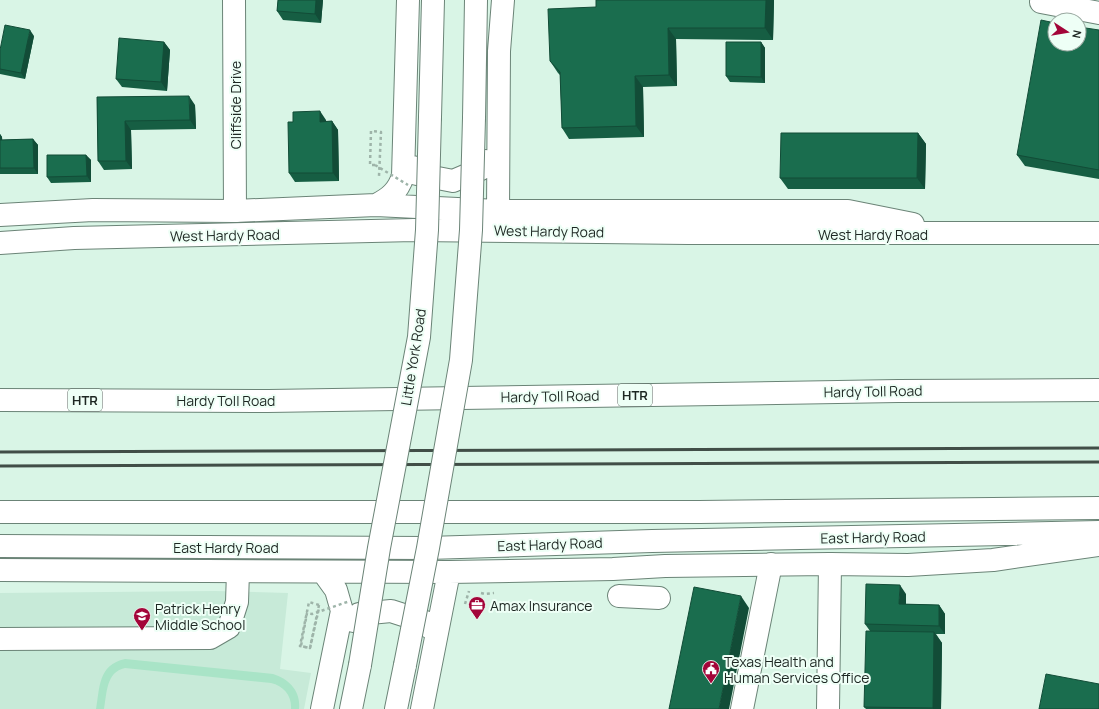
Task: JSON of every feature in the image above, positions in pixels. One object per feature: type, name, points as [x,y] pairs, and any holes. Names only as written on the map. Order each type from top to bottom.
[{"type":"main road","name":"Cliffside Drive","points":[[234,0],[235,211]]},
{"type":"main road","points":[[376,205],[384,201],[397,190],[403,176],[408,0]]},
{"type":"main road","name":"Little York Road","points":[[351,709],[379,548],[419,336],[427,230],[433,0]]},
{"type":"main road","points":[[396,709],[428,548],[461,360],[471,230],[476,0]]},
{"type":"main road","points":[[498,211],[499,51],[503,0]]},
{"type":"main road","points":[[1041,2],[1099,13]]},
{"type":"main road","points":[[404,153],[417,174],[453,181],[481,169],[498,135]]},
{"type":"main road","points":[[0,214],[93,210],[235,211],[376,205],[498,211],[848,211],[968,234]]},
{"type":"main road","name":"West Hardy Road","points":[[0,243],[74,238],[427,230],[688,233],[1099,233]]},
{"type":"main road","points":[[0,384],[170,400]]},
{"type":"main road","name":"Hardy Toll Road","points":[[0,400],[284,400],[898,390],[1099,390]]},
{"type":"main road","points":[[0,512],[700,512],[1099,508]]},
{"type":"main road","name":"East Hardy Road","points":[[0,546],[428,548],[652,541],[1099,532]]},
{"type":"main road","points":[[0,570],[449,572],[771,564],[908,565],[993,560],[1099,545]]},
{"type":"main road","points":[[742,709],[771,564]]},
{"type":"main road","points":[[828,709],[830,564]]},
{"type":"main road","points":[[0,638],[112,640],[210,638],[229,627],[237,602],[238,572]]},
{"type":"main road","points":[[322,709],[342,611],[336,590],[323,572]]},
{"type":"main road","points":[[422,709],[449,572]]},
{"type":"main road","points":[[619,596],[659,598]]},
{"type":"main road","points":[[337,638],[359,614],[391,611],[428,623],[436,643]]},
{"type":"path","points":[[379,176],[380,169],[380,161],[380,154],[380,146],[381,132],[371,131],[370,165],[375,166],[381,169],[408,185]]},
{"type":"path","points":[[323,609],[318,608],[310,648],[300,646],[309,602],[319,605],[317,612],[310,648],[301,646],[307,612],[312,614],[318,611],[352,601]]},
{"type":"shaded area","name":"Patrick Henry Middle School","points":[[215,591],[288,593],[280,669],[311,673],[304,709],[0,709],[0,593]]},
{"type":"shaded area","points":[[125,659],[273,674],[284,679],[296,691],[299,709],[291,709],[289,696],[280,686],[276,684],[125,668],[114,674],[108,684],[104,709],[96,709],[100,685],[105,672],[116,662]]},
{"type":"building","points":[[278,0],[316,0],[315,14],[277,11]]},
{"type":"building","points":[[596,0],[766,0],[765,28],[668,28],[669,75],[635,76],[636,126],[562,128],[560,72],[550,61],[548,9],[596,7]]},
{"type":"building","points":[[1041,20],[1047,21],[1047,52],[1087,52],[1087,28],[1099,30],[1099,170],[1017,155]]},
{"type":"building","points":[[5,25],[30,30],[21,73],[0,69],[0,50]]},
{"type":"building","points":[[119,38],[164,42],[161,82],[116,79]]},
{"type":"building","points":[[726,42],[761,42],[761,77],[726,76]]},
{"type":"building","points":[[189,96],[190,120],[125,121],[126,161],[98,161],[97,97]]},
{"type":"building","points":[[320,111],[320,122],[332,121],[333,173],[289,173],[288,122],[293,122],[293,112]]},
{"type":"building","points":[[781,133],[918,133],[917,178],[780,178]]},
{"type":"building","points":[[33,139],[34,168],[0,168],[0,140]]},
{"type":"building","points":[[47,155],[86,155],[87,176],[47,177]]},
{"type":"building","points":[[866,584],[900,585],[899,604],[939,605],[939,626],[865,624]]},
{"type":"building","points":[[694,587],[741,596],[719,709],[669,709]]},
{"type":"building","points":[[866,631],[934,632],[933,708],[864,707]]},
{"type":"building","points":[[1046,674],[1099,684],[1099,709],[1039,709]]},
{"type":"railway","points":[[0,452],[1099,448]]},
{"type":"railway","points":[[0,466],[1099,462]]},
{"type":"place","name":"Amax Insurance","points":[[477,620]]},
{"type":"place","name":"Patrick Henry Middle School","points":[[142,631]]},
{"type":"place","name":"Texas Health and Human Services Office","points":[[711,684]]}]
